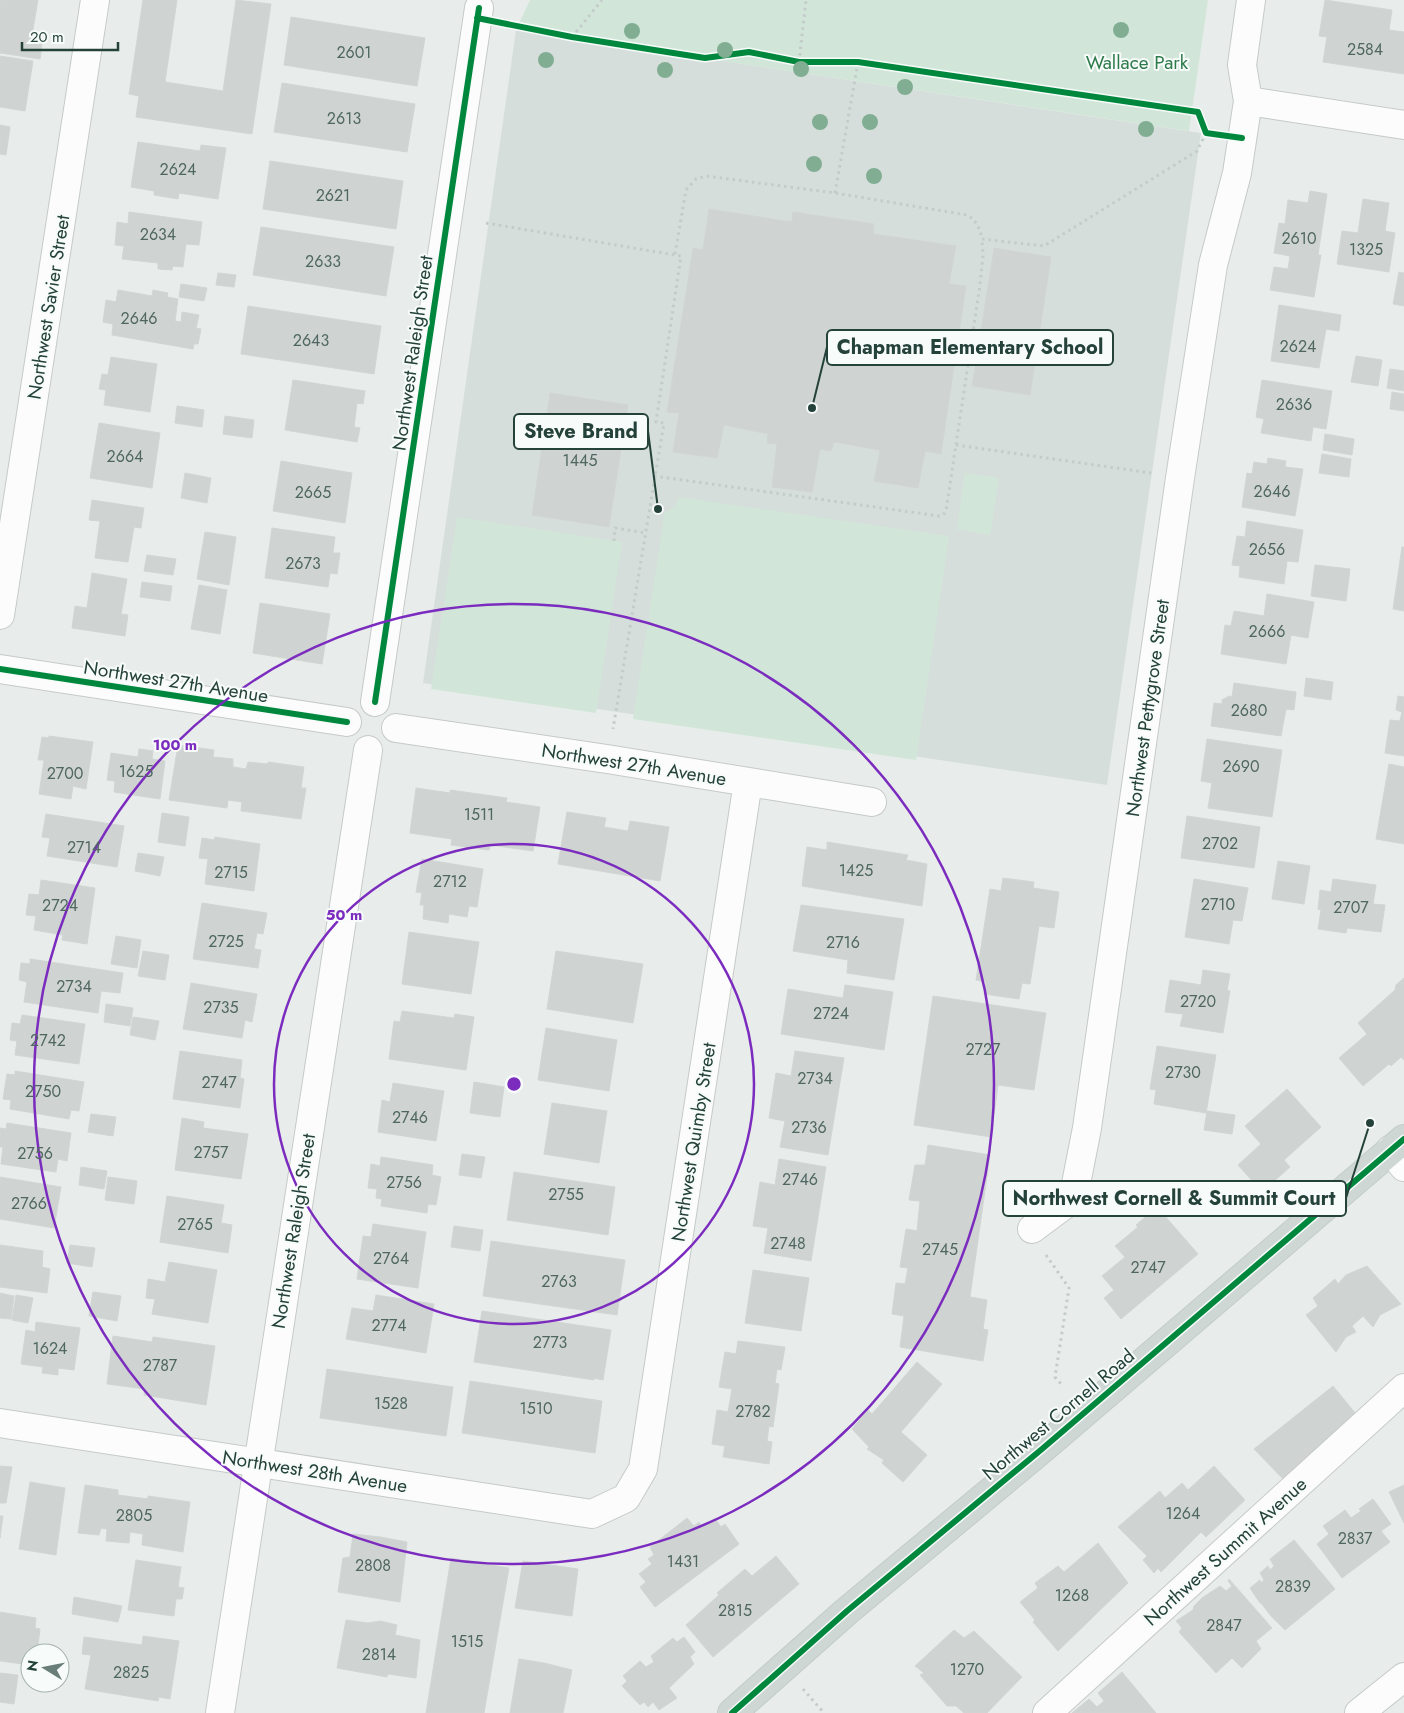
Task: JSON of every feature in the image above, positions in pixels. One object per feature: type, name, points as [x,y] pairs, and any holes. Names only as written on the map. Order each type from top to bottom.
[{"type":"main road","name":"Northwest Cornell Road","points":[[732,1713],[847,1611],[1399,1152]]},
{"type":"street","name":"Northwest Savier Street","points":[[0,615],[95,0]]},
{"type":"street","name":"Northwest Pettygrove Street","points":[[1032,1229],[1071,1200],[1075,1189],[1087,1128],[1180,478],[1213,265],[1237,173],[1248,101],[1242,65],[1251,0]]},
{"type":"street","name":"Northwest Raleigh Street","points":[[375,702],[480,3]]},
{"type":"street","points":[[1248,101],[1404,125]]},
{"type":"street","name":"Northwest 27th Avenue","points":[[0,669],[347,722]]},
{"type":"street","points":[[369,701],[375,702],[383,705],[390,711],[396,728],[393,737],[387,744],[379,749],[368,750],[359,747],[352,741],[348,733],[347,722],[351,712],[358,706],[369,701]]},
{"type":"street","name":"Northwest 27th Avenue","points":[[396,728],[607,759],[872,802]]},
{"type":"street","name":"Northwest Raleigh Street","points":[[220,1713],[368,750]]},
{"type":"street","name":"Northwest Quimby Street","points":[[626,1498],[643,1469],[748,782]]},
{"type":"street","name":"Northwest Summit Avenue","points":[[1047,1713],[1404,1388]]},
{"type":"street","name":"Northwest 28th Avenue","points":[[0,1423],[592,1514],[626,1498]]},
{"type":"street","points":[[1358,1713],[1404,1678]]},
{"type":"path","points":[[572,37],[602,0]]},
{"type":"path","points":[[799,62],[806,0]]},
{"type":"path","points":[[835,193],[858,62]]},
{"type":"path","points":[[982,239],[1044,246],[1197,151],[1206,133]]},
{"type":"path","points":[[654,476],[939,516],[943,515],[946,511],[980,285],[982,239],[973,219],[966,215],[835,193],[706,176],[696,179],[686,190],[675,254]]},
{"type":"path","points":[[486,223],[682,256],[656,422],[664,423],[607,759]]},
{"type":"path","points":[[956,445],[1180,478]]},
{"type":"path","points":[[614,541],[615,528],[646,533]]},
{"type":"path","points":[[1032,1229],[1049,1261],[1069,1288],[1055,1377],[1062,1385]]},
{"type":"shaded area","points":[[516,30],[1201,133],[1107,785],[423,683]]},
{"type":"green space","name":"Wallace Park","points":[[530,0],[1208,0],[1189,131],[516,30]]},
{"type":"green space","points":[[965,473],[999,478],[990,535],[957,529]]},
{"type":"green space","points":[[678,497],[949,536],[916,760],[633,719],[665,511],[667,512],[676,505]]},
{"type":"green space","points":[[457,517],[622,542],[596,713],[431,689]]},
{"type":"building","points":[[0,0],[38,0],[31,41],[42,43],[40,59],[0,53]]},
{"type":"building","points":[[143,0],[177,0],[165,82],[223,91],[236,0],[271,4],[252,134],[136,117],[139,96],[129,94]]},
{"type":"building","points":[[1325,0],[1392,10],[1389,30],[1404,32],[1404,74],[1323,62],[1327,37],[1319,36]]},
{"type":"building","points":[[291,17],[425,38],[417,86],[284,65]]},
{"type":"building","points":[[0,56],[33,61],[25,111],[0,107]]},
{"type":"building","points":[[282,83],[415,104],[407,152],[274,132]]},
{"type":"building","points":[[0,125],[10,127],[6,155],[0,154]]},
{"type":"building","points":[[138,142],[200,151],[201,145],[226,148],[218,199],[179,193],[178,199],[154,195],[154,191],[131,187]]},
{"type":"building","points":[[270,161],[403,181],[396,229],[263,209]]},
{"type":"building","points":[[1310,191],[1327,194],[1318,255],[1321,255],[1314,297],[1270,290],[1274,267],[1288,269],[1290,256],[1274,253],[1279,223],[1285,224],[1288,200],[1308,203]]},
{"type":"building","points":[[1363,199],[1389,203],[1385,231],[1395,233],[1389,272],[1337,264],[1342,231],[1358,233]]},
{"type":"building","points":[[709,209],[792,222],[793,212],[874,224],[873,234],[956,246],[949,284],[966,286],[941,454],[925,451],[918,488],[874,481],[880,450],[834,442],[831,451],[820,449],[812,492],[772,487],[777,444],[767,443],[768,434],[724,425],[717,458],[673,452],[679,413],[667,412],[693,248],[703,250]]},
{"type":"building","points":[[129,212],[202,222],[199,245],[186,244],[183,267],[173,266],[172,270],[158,269],[158,263],[122,259],[124,246],[115,245],[117,222],[128,224]]},
{"type":"building","points":[[261,227],[394,247],[386,296],[253,275]]},
{"type":"building","points":[[994,248],[1051,257],[1030,395],[972,386]]},
{"type":"building","points":[[1399,272],[1404,273],[1404,306],[1393,304]]},
{"type":"building","points":[[218,273],[236,275],[234,287],[216,285]]},
{"type":"building","points":[[181,284],[207,288],[204,301],[179,297]]},
{"type":"building","points":[[118,290],[152,296],[153,290],[168,293],[167,297],[178,299],[175,321],[181,322],[182,312],[199,315],[196,328],[201,329],[198,344],[194,344],[193,349],[112,335],[113,324],[103,322],[106,300],[116,302]]},
{"type":"building","points":[[1279,305],[1341,315],[1339,331],[1326,329],[1319,368],[1271,361]]},
{"type":"building","points":[[248,306],[381,326],[374,374],[241,354]]},
{"type":"building","points":[[1356,356],[1382,360],[1378,386],[1351,382]]},
{"type":"building","points":[[111,357],[157,364],[150,412],[104,405],[106,390],[99,389],[102,374],[108,375]]},
{"type":"building","points":[[1390,369],[1404,371],[1404,391],[1387,388]]},
{"type":"building","points":[[293,380],[365,391],[363,404],[357,403],[354,427],[360,428],[357,442],[285,430]]},
{"type":"building","points":[[1262,380],[1332,391],[1326,429],[1313,427],[1311,441],[1261,433],[1264,419],[1256,417]]},
{"type":"building","points":[[1392,392],[1404,394],[1404,411],[1390,409]]},
{"type":"building","points":[[550,393],[628,405],[609,527],[532,515]]},
{"type":"building","points":[[177,406],[204,410],[202,427],[175,423]]},
{"type":"building","points":[[225,416],[254,420],[252,438],[223,434]]},
{"type":"building","points":[[99,423],[160,433],[152,488],[90,478]]},
{"type":"building","points":[[1325,434],[1354,439],[1352,455],[1323,450]]},
{"type":"building","points":[[1322,454],[1351,459],[1349,477],[1319,473]]},
{"type":"building","points":[[1268,458],[1286,461],[1285,467],[1303,469],[1295,516],[1242,507],[1247,473],[1252,474],[1254,462],[1267,464]]},
{"type":"building","points":[[281,461],[352,473],[345,523],[273,511]]},
{"type":"building","points":[[185,473],[211,478],[207,503],[181,498]]},
{"type":"building","points":[[92,500],[144,508],[141,528],[134,527],[128,562],[95,558],[100,521],[89,520]]},
{"type":"building","points":[[1247,521],[1303,530],[1298,562],[1287,561],[1284,584],[1239,577],[1240,566],[1232,565],[1237,536],[1245,537]]},
{"type":"building","points":[[272,528],[335,537],[333,553],[340,553],[337,574],[330,573],[328,587],[265,578]]},
{"type":"building","points":[[205,532],[236,537],[229,585],[197,579]]},
{"type":"building","points":[[1402,547],[1404,547],[1404,611],[1393,609]]},
{"type":"building","points":[[147,555],[176,559],[173,575],[144,571]]},
{"type":"building","points":[[1315,565],[1350,569],[1346,601],[1311,596]]},
{"type":"building","points":[[92,573],[127,579],[121,614],[128,615],[125,636],[72,628],[75,606],[87,608]]},
{"type":"building","points":[[142,582],[172,586],[170,601],[140,597]]},
{"type":"building","points":[[199,585],[227,590],[220,634],[191,629]]},
{"type":"building","points":[[1267,594],[1314,602],[1308,638],[1291,635],[1286,664],[1221,654],[1225,625],[1231,626],[1234,611],[1264,616]]},
{"type":"building","points":[[260,603],[330,614],[322,664],[253,653]]},
{"type":"building","points":[[1306,678],[1333,682],[1331,700],[1304,696]]},
{"type":"building","points":[[1234,683],[1296,692],[1294,710],[1286,709],[1281,736],[1211,726],[1214,703],[1222,704],[1222,700],[1229,696],[1232,697]]},
{"type":"building","points":[[1398,696],[1404,697],[1404,756],[1385,753],[1390,720],[1400,721],[1402,712],[1396,710]]},
{"type":"building","points":[[49,736],[93,742],[86,789],[73,786],[71,799],[39,794],[44,760],[38,760],[42,737],[48,738]]},
{"type":"building","points":[[1207,739],[1282,750],[1272,817],[1208,808],[1212,783],[1201,781]]},
{"type":"building","points":[[178,745],[214,750],[213,757],[233,759],[233,767],[246,769],[248,762],[268,764],[268,762],[304,767],[301,788],[306,788],[301,819],[241,811],[242,802],[228,800],[227,808],[169,800]]},
{"type":"building","points":[[139,749],[153,751],[152,759],[165,761],[160,799],[114,792],[115,781],[107,780],[111,753],[138,757]]},
{"type":"building","points":[[1389,764],[1404,767],[1404,844],[1376,839]]},
{"type":"building","points":[[416,788],[450,793],[450,790],[507,798],[506,802],[540,807],[533,851],[490,845],[489,850],[451,845],[452,839],[410,833]]},
{"type":"building","points":[[567,812],[606,818],[604,827],[628,831],[630,821],[669,827],[660,881],[558,864]]},
{"type":"building","points":[[162,813],[189,817],[185,846],[158,842]]},
{"type":"building","points":[[46,814],[124,826],[117,867],[47,856],[50,838],[42,837]]},
{"type":"building","points":[[1187,816],[1260,827],[1254,868],[1181,858]]},
{"type":"building","points":[[215,837],[260,844],[254,891],[205,884],[208,859],[199,858],[202,838],[214,840]]},
{"type":"building","points":[[827,842],[908,855],[906,860],[927,864],[922,906],[802,886],[807,847],[827,850]]},
{"type":"building","points":[[138,853],[164,857],[160,876],[135,871]]},
{"type":"building","points":[[422,859],[483,869],[477,907],[469,906],[467,917],[449,914],[448,923],[423,919],[424,905],[420,905],[422,893],[416,892]]},
{"type":"building","points":[[1278,861],[1310,866],[1304,904],[1272,899]]},
{"type":"building","points":[[1003,878],[1034,882],[1033,888],[1059,892],[1054,928],[1039,926],[1030,984],[1022,983],[1019,999],[984,994],[986,982],[976,980],[990,889],[1001,891]]},
{"type":"building","points":[[1194,879],[1248,888],[1242,921],[1233,920],[1229,944],[1185,937]]},
{"type":"building","points":[[1333,879],[1376,885],[1373,904],[1385,905],[1381,932],[1347,928],[1346,933],[1318,929],[1321,910],[1318,909],[1320,890],[1331,892]]},
{"type":"building","points":[[41,880],[95,888],[87,944],[62,940],[63,935],[34,930],[36,916],[26,915],[29,894],[39,895]]},
{"type":"building","points":[[202,903],[267,913],[263,934],[257,933],[254,949],[261,950],[258,968],[193,959]]},
{"type":"building","points":[[801,905],[904,919],[894,980],[847,973],[848,960],[793,951]]},
{"type":"building","points":[[409,932],[479,942],[471,994],[402,984]]},
{"type":"building","points":[[116,936],[141,940],[137,968],[111,964]]},
{"type":"building","points":[[143,951],[169,955],[165,980],[138,976]]},
{"type":"building","points":[[556,951],[643,964],[633,1023],[547,1009]]},
{"type":"building","points":[[30,959],[123,973],[120,993],[101,991],[98,1013],[24,1002],[27,982],[19,980],[21,963],[30,964]]},
{"type":"building","points":[[1203,970],[1230,974],[1227,990],[1230,991],[1223,1033],[1180,1026],[1183,1014],[1165,1012],[1170,980],[1201,985]]},
{"type":"building","points":[[1404,978],[1404,1060],[1401,1057],[1391,1066],[1389,1064],[1363,1086],[1339,1058],[1367,1034],[1358,1023],[1395,990],[1396,985]]},
{"type":"building","points":[[191,983],[257,994],[252,1022],[245,1020],[242,1038],[183,1029]]},
{"type":"building","points":[[845,985],[893,992],[884,1050],[781,1034],[788,989],[843,998]]},
{"type":"building","points":[[933,996],[1046,1013],[1034,1090],[998,1085],[991,1137],[914,1125]]},
{"type":"building","points":[[106,1004],[133,1008],[130,1026],[104,1022]]},
{"type":"building","points":[[402,1011],[454,1018],[455,1014],[474,1017],[466,1070],[389,1059],[394,1021],[400,1022]]},
{"type":"building","points":[[22,1015],[85,1024],[79,1064],[15,1055],[17,1041],[10,1040],[12,1023],[20,1024]]},
{"type":"building","points":[[133,1017],[159,1021],[155,1040],[130,1035]]},
{"type":"building","points":[[546,1028],[617,1040],[609,1091],[538,1080]]},
{"type":"building","points":[[1157,1046],[1216,1055],[1206,1113],[1154,1104],[1156,1090],[1150,1089]]},
{"type":"building","points":[[180,1051],[242,1060],[240,1078],[244,1079],[240,1108],[173,1099]]},
{"type":"building","points":[[795,1051],[844,1058],[828,1155],[780,1147],[785,1121],[769,1118],[776,1073],[791,1076]]},
{"type":"building","points":[[15,1071],[84,1082],[79,1111],[71,1110],[69,1119],[10,1109],[11,1100],[3,1099],[7,1074],[15,1075]]},
{"type":"building","points":[[474,1082],[504,1087],[500,1117],[470,1113]]},
{"type":"building","points":[[393,1083],[444,1091],[436,1141],[378,1132],[382,1100],[390,1102]]},
{"type":"building","points":[[1287,1089],[1321,1127],[1284,1160],[1290,1167],[1262,1192],[1238,1165],[1261,1144],[1245,1126]]},
{"type":"building","points":[[552,1103],[607,1111],[599,1163],[544,1154]]},
{"type":"building","points":[[1207,1111],[1235,1115],[1232,1134],[1204,1130]]},
{"type":"building","points":[[91,1114],[116,1117],[113,1136],[88,1132]]},
{"type":"building","points":[[182,1118],[204,1122],[203,1128],[248,1134],[241,1179],[175,1170]]},
{"type":"building","points":[[7,1123],[71,1133],[67,1161],[58,1159],[56,1172],[1,1164],[3,1147],[0,1147],[0,1128],[6,1129]]},
{"type":"building","points":[[928,1145],[990,1155],[970,1297],[987,1300],[983,1329],[988,1330],[983,1361],[900,1347],[904,1316],[892,1314],[896,1283],[905,1284],[908,1268],[900,1267],[906,1229],[917,1231],[920,1201],[909,1200],[915,1165],[925,1165]]},
{"type":"building","points":[[462,1154],[485,1157],[481,1178],[459,1175]]},
{"type":"building","points":[[381,1157],[433,1165],[432,1175],[441,1177],[436,1205],[428,1204],[427,1213],[381,1206],[382,1199],[376,1198],[377,1189],[368,1188],[371,1164],[380,1166]]},
{"type":"building","points":[[779,1159],[826,1167],[811,1261],[764,1253],[768,1228],[753,1226],[760,1182],[775,1185]]},
{"type":"building","points":[[81,1167],[107,1171],[104,1189],[79,1185]]},
{"type":"building","points":[[514,1172],[615,1187],[608,1235],[507,1220]]},
{"type":"building","points":[[0,1177],[61,1187],[54,1228],[0,1219]]},
{"type":"building","points":[[108,1177],[137,1181],[134,1204],[105,1200]]},
{"type":"building","points":[[167,1196],[224,1205],[221,1223],[232,1225],[228,1253],[160,1242]]},
{"type":"building","points":[[1157,1207],[1198,1254],[1121,1319],[1104,1298],[1114,1290],[1102,1276],[1125,1257],[1115,1246],[1138,1227],[1136,1225]]},
{"type":"building","points":[[373,1224],[426,1232],[418,1288],[357,1279],[363,1236],[371,1237]]},
{"type":"building","points":[[454,1226],[483,1230],[480,1251],[451,1247]]},
{"type":"building","points":[[491,1241],[625,1260],[617,1315],[483,1296]]},
{"type":"building","points":[[0,1245],[43,1251],[42,1267],[50,1269],[47,1293],[0,1287]]},
{"type":"building","points":[[70,1245],[95,1248],[92,1267],[67,1263]]},
{"type":"building","points":[[169,1262],[217,1270],[208,1323],[152,1314],[155,1299],[146,1298],[148,1279],[165,1282]]},
{"type":"building","points":[[1367,1266],[1401,1304],[1380,1315],[1373,1327],[1363,1316],[1352,1326],[1356,1332],[1346,1337],[1336,1352],[1306,1315],[1318,1306],[1313,1298],[1335,1279],[1338,1284],[1346,1275]]},
{"type":"building","points":[[753,1270],[809,1278],[801,1331],[745,1323]]},
{"type":"building","points":[[93,1292],[121,1296],[117,1321],[89,1316]]},
{"type":"building","points":[[0,1293],[14,1296],[11,1319],[0,1318]]},
{"type":"building","points":[[16,1295],[33,1298],[28,1323],[12,1320]]},
{"type":"building","points":[[376,1295],[434,1304],[426,1353],[346,1339],[352,1308],[373,1311]]},
{"type":"building","points":[[482,1311],[611,1330],[603,1380],[474,1362]]},
{"type":"building","points":[[36,1322],[80,1328],[74,1370],[58,1368],[58,1375],[42,1373],[43,1367],[21,1364],[26,1330],[35,1332]]},
{"type":"building","points":[[113,1336],[152,1342],[153,1337],[215,1346],[206,1405],[144,1395],[145,1389],[107,1384]]},
{"type":"building","points":[[738,1341],[785,1347],[781,1370],[777,1369],[775,1383],[779,1384],[773,1427],[769,1426],[767,1441],[772,1442],[769,1464],[723,1457],[725,1446],[712,1444],[717,1410],[728,1412],[732,1389],[719,1387],[725,1352],[736,1354]]},
{"type":"building","points":[[917,1362],[942,1384],[901,1432],[927,1455],[903,1482],[882,1463],[884,1460],[867,1449],[869,1447],[852,1429],[868,1410],[872,1414]]},
{"type":"building","points":[[327,1369],[453,1387],[446,1436],[320,1418]]},
{"type":"building","points":[[470,1381],[602,1401],[595,1453],[462,1433]]},
{"type":"building","points":[[1333,1386],[1356,1414],[1283,1479],[1254,1449]]},
{"type":"building","points":[[0,1466],[12,1467],[6,1503],[0,1503]]},
{"type":"building","points":[[1214,1466],[1245,1500],[1206,1537],[1201,1532],[1161,1572],[1158,1568],[1154,1573],[1143,1560],[1147,1556],[1118,1527],[1160,1491],[1165,1498],[1182,1483],[1188,1490]]},
{"type":"building","points":[[30,1482],[65,1488],[56,1555],[19,1549]]},
{"type":"building","points":[[85,1485],[118,1490],[118,1495],[148,1499],[148,1496],[190,1502],[183,1552],[142,1545],[143,1534],[130,1532],[129,1543],[106,1541],[107,1529],[101,1528],[99,1535],[78,1533]]},
{"type":"building","points":[[1404,1485],[1404,1523],[1389,1492]]},
{"type":"building","points":[[1373,1499],[1391,1524],[1381,1531],[1390,1542],[1342,1578],[1317,1544],[1329,1534],[1323,1526],[1345,1510],[1351,1518],[1361,1511],[1359,1509]]},
{"type":"building","points":[[0,1516],[3,1516],[0,1538]]},
{"type":"building","points":[[687,1518],[694,1526],[699,1522],[702,1527],[715,1518],[721,1527],[725,1524],[739,1544],[655,1607],[640,1587],[646,1582],[639,1574],[652,1564],[648,1559],[654,1555],[650,1547]]},
{"type":"building","points":[[353,1534],[407,1542],[400,1602],[338,1592],[343,1558],[350,1557]]},
{"type":"building","points":[[1294,1540],[1335,1589],[1285,1630],[1260,1603],[1250,1588],[1260,1580],[1261,1583],[1264,1580],[1260,1573],[1268,1566],[1270,1570],[1274,1566],[1270,1559]]},
{"type":"building","points":[[1098,1543],[1128,1583],[1058,1651],[1033,1622],[1035,1620],[1020,1602],[1038,1588],[1035,1583],[1058,1566],[1064,1572]]},
{"type":"building","points":[[776,1556],[799,1584],[713,1657],[686,1625],[719,1595],[717,1593],[745,1569],[752,1576]]},
{"type":"building","points":[[451,1558],[509,1568],[484,1713],[426,1713]]},
{"type":"building","points":[[136,1560],[181,1567],[178,1587],[184,1588],[182,1599],[176,1599],[174,1616],[128,1610]]},
{"type":"building","points":[[523,1561],[578,1569],[572,1616],[515,1608]]},
{"type":"building","points":[[1229,1579],[1272,1628],[1256,1641],[1261,1649],[1242,1668],[1232,1658],[1216,1673],[1179,1632],[1182,1628],[1176,1621],[1193,1610],[1194,1606],[1202,1598],[1220,1586],[1226,1591],[1232,1586],[1228,1581]]},
{"type":"building","points":[[74,1597],[122,1606],[118,1622],[72,1614]]},
{"type":"building","points":[[0,1612],[36,1618],[35,1628],[40,1629],[38,1643],[20,1643],[20,1664],[0,1661]]},
{"type":"building","points":[[346,1620],[368,1623],[380,1621],[397,1625],[395,1635],[420,1640],[416,1678],[388,1674],[387,1677],[337,1668]]},
{"type":"building","points":[[954,1630],[964,1638],[974,1631],[1022,1677],[987,1713],[964,1713],[956,1706],[947,1706],[920,1675],[924,1673],[915,1666]]},
{"type":"building","points":[[143,1636],[179,1641],[170,1699],[159,1697],[158,1701],[85,1689],[91,1655],[82,1654],[84,1637],[142,1645]]},
{"type":"building","points":[[684,1637],[695,1652],[690,1657],[694,1664],[669,1688],[677,1698],[659,1710],[653,1702],[648,1707],[644,1702],[640,1705],[622,1686],[627,1681],[623,1676],[640,1661],[646,1667],[654,1662],[651,1656],[673,1638],[677,1642]]},
{"type":"building","points":[[519,1659],[572,1670],[563,1713],[510,1713]]},
{"type":"building","points":[[1122,1672],[1156,1713],[1072,1713],[1089,1699],[1097,1707],[1104,1701],[1098,1693]]},
{"type":"building","points":[[0,1673],[18,1675],[14,1704],[0,1702]]},
{"type":"cycle path","points":[[375,702],[479,8]]},
{"type":"cycle path","points":[[477,18],[572,37],[705,58],[749,52],[799,62],[858,62],[1198,112],[1206,133],[1242,138]]},
{"type":"cycle path","points":[[0,669],[347,722]]},
{"type":"cycle path","points":[[732,1713],[847,1611],[1042,1449],[1404,1139]]},
{"type":"place","name":"Chapman Elementary School","points":[[812,408]]},
{"type":"place","name":"Steve Brand","points":[[658,509]]},
{"type":"place","name":"Northwest Cornell & Summit Court","points":[[1370,1123]]}]
